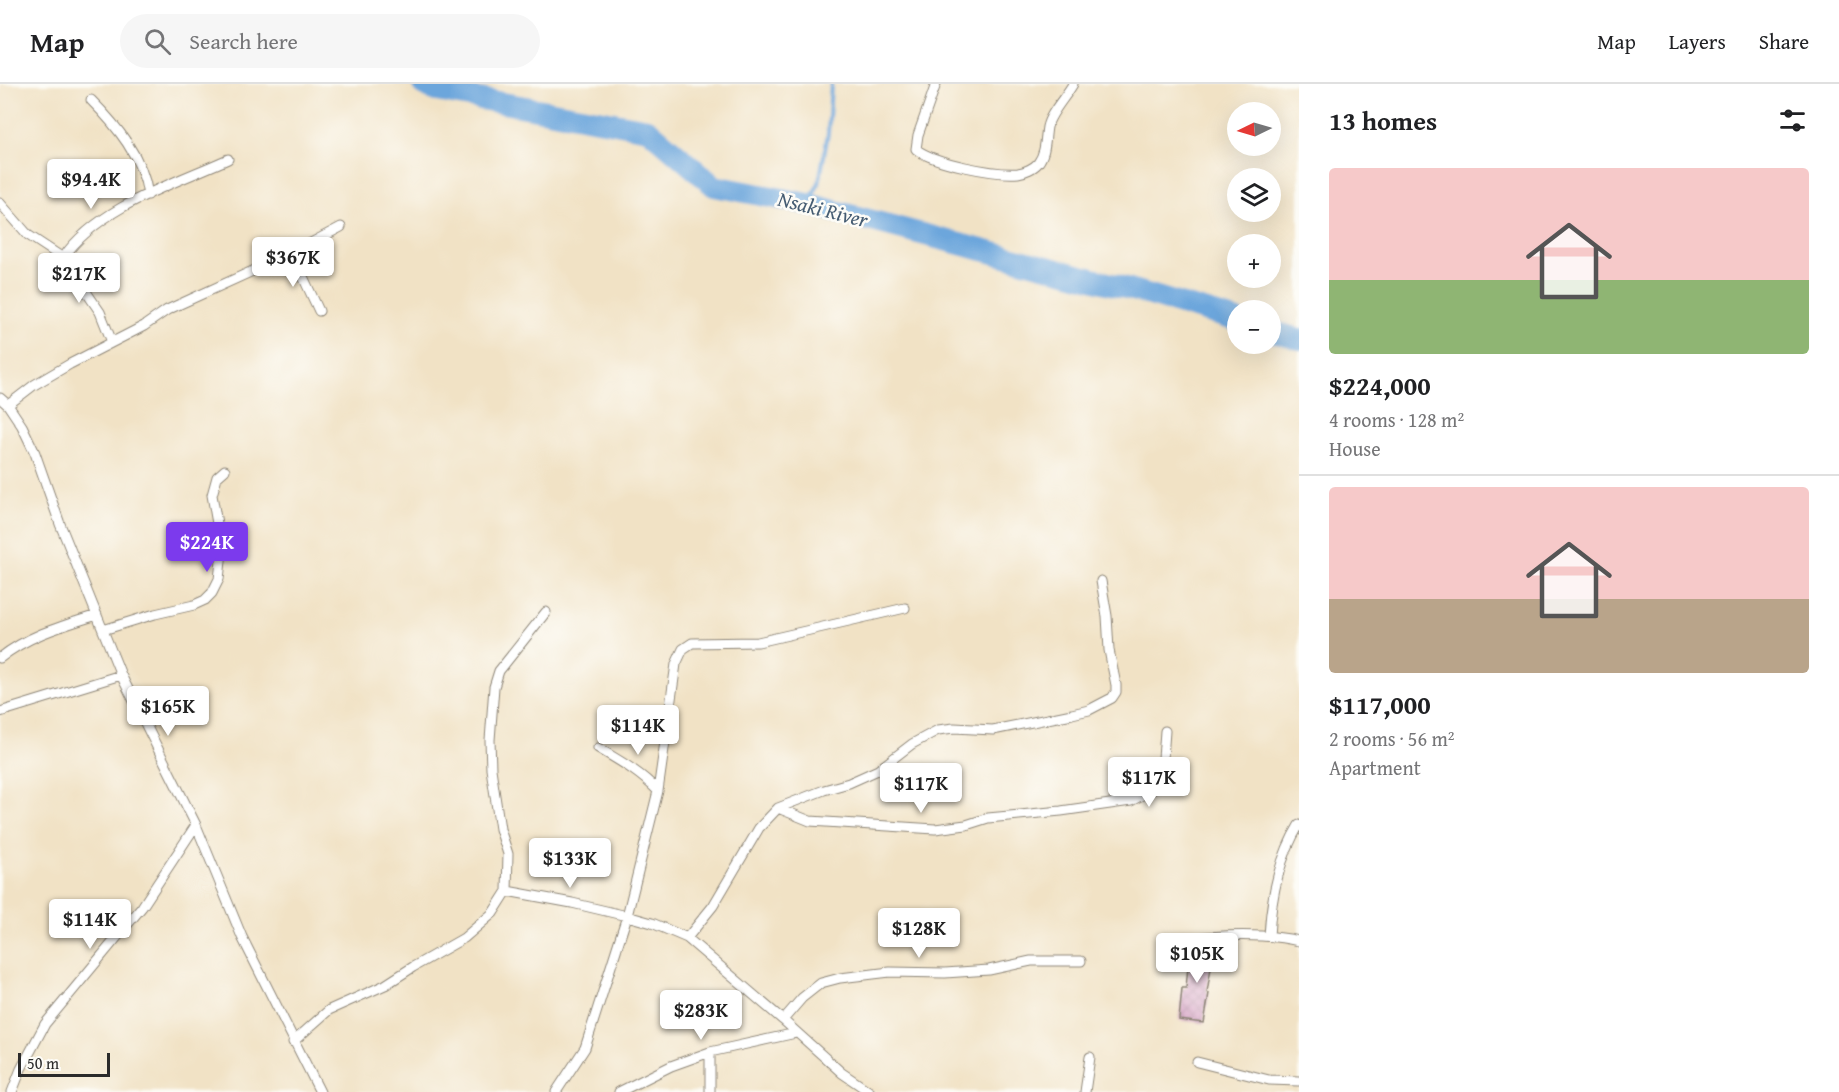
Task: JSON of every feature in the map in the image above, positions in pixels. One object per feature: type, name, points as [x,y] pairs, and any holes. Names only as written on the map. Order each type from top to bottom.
[{"type":"street","points":[[936,84],[918,135],[916,149],[924,155],[945,162],[1018,173],[1036,166],[1041,159],[1047,126],[1052,114],[1064,100],[1073,84]]},
{"type":"street","points":[[91,100],[103,111],[137,158],[148,195]]},
{"type":"street","points":[[63,258],[73,243],[110,214],[228,159]]},
{"type":"street","points":[[0,203],[28,235],[63,258],[100,312],[112,342]]},
{"type":"street","points":[[8,405],[34,385],[144,326],[167,310],[292,253],[341,227]]},
{"type":"street","points":[[292,253],[319,311]]},
{"type":"street","points":[[0,398],[8,405],[22,426],[35,453],[121,675],[196,825],[242,938],[320,1092]]},
{"type":"street","points":[[103,630],[194,605],[205,600],[212,593],[219,579],[222,552],[212,495],[217,477],[225,470]]},
{"type":"street","points":[[687,938],[713,906],[759,828],[778,808],[879,770],[912,744],[938,730],[954,728],[993,730],[1089,710],[1112,698],[1116,692],[1116,685],[1109,650],[1107,616],[1101,581]]},
{"type":"street","points":[[556,1092],[585,1048],[627,916],[658,791],[676,664],[683,649],[692,643],[758,642],[905,609]]},
{"type":"street","points":[[293,1042],[329,1011],[385,985],[464,938],[493,913],[507,891],[508,854],[500,829],[490,769],[494,687],[499,671],[546,612]]},
{"type":"street","points":[[0,658],[12,648],[37,634],[97,615]]},
{"type":"street","points":[[0,712],[121,675]]},
{"type":"street","points":[[778,808],[810,821],[934,829],[966,825],[988,818],[1131,801],[1157,787],[1162,772],[1165,731]]},
{"type":"street","points":[[598,748],[629,766],[658,791]]},
{"type":"street","points":[[12,1092],[21,1069],[45,1024],[142,907],[196,825]]},
{"type":"street","points":[[1269,936],[1273,899],[1287,845],[1299,825]]},
{"type":"street","points":[[507,891],[627,916],[652,923],[687,938],[842,1073],[870,1092]]},
{"type":"street","points":[[1178,940],[1205,937],[1269,936],[1299,941]]},
{"type":"street","points":[[783,1020],[802,998],[821,983],[840,978],[890,972],[945,973],[989,970],[1030,961],[1081,961]]},
{"type":"street","points":[[619,1092],[671,1066],[710,1052],[796,1033]]},
{"type":"street","points":[[710,1052],[710,1092]]},
{"type":"street","points":[[1085,1092],[1090,1057]]},
{"type":"street","points":[[1197,1062],[1269,1080],[1299,1081]]},
{"type":"building","points":[[1215,943],[1204,1023],[1179,1020],[1182,988],[1186,988],[1190,945]]},
{"type":"waterway","name":"Nsaki River","points":[[423,84],[436,91],[648,129],[714,186],[808,204],[1130,289],[1227,318]]},
{"type":"waterway","points":[[808,204],[819,183],[828,133],[831,84]]},
{"type":"waterway","name":"Nsaki River","points":[[1281,334],[1299,339]]}]
